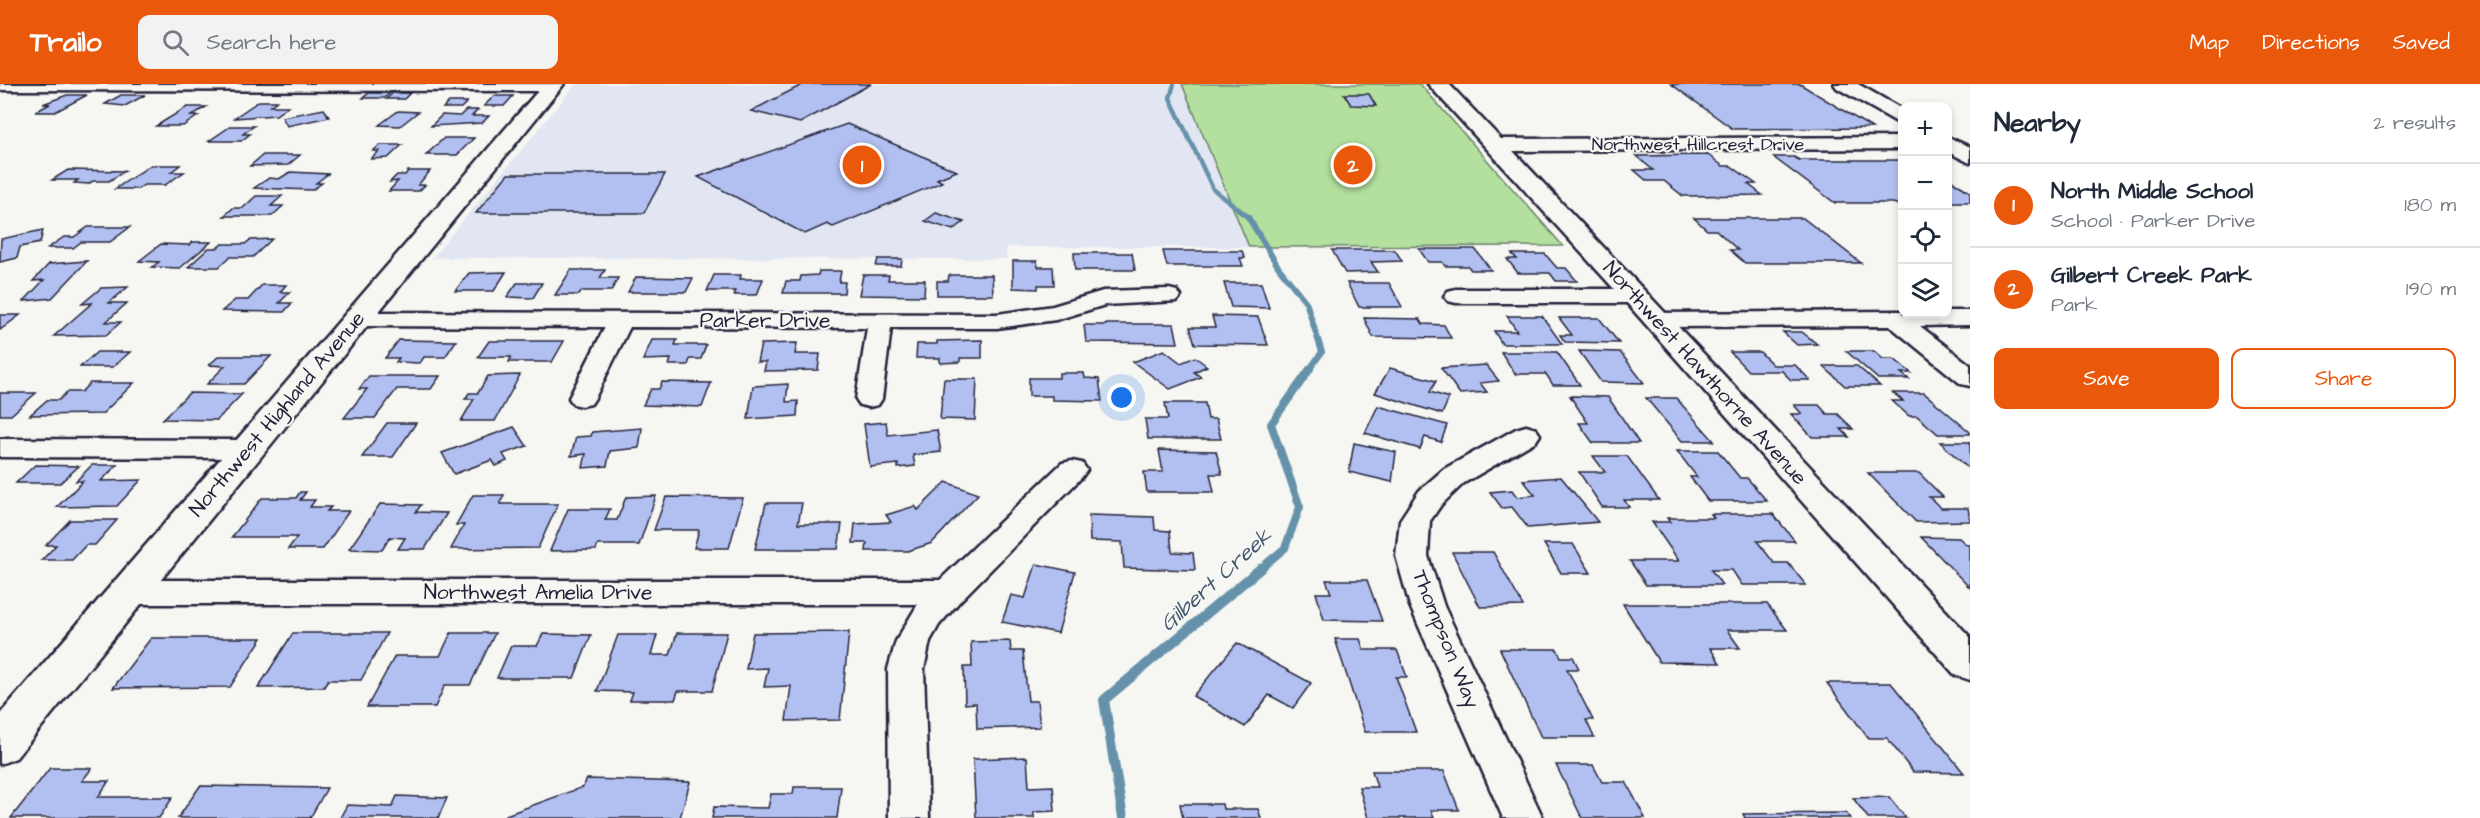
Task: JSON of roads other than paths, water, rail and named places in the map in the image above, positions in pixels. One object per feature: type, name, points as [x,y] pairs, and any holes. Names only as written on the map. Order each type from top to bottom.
[{"type":"street","name":"Northwest Hawthorne Avenue","points":[[1438,84],[1636,296],[1970,664]]},
{"type":"street","points":[[1845,84],[1898,115]]},
{"type":"street","points":[[0,85],[554,85]]},
{"type":"street","name":"Northwest Highland Avenue","points":[[0,745],[12,713],[128,592],[554,85]]},
{"type":"street","points":[[1952,143],[1970,142]]},
{"type":"street","name":"Northwest Hillcrest Drive","points":[[1494,145],[1898,143]]},
{"type":"street","points":[[1952,146],[1970,156]]},
{"type":"street","name":"Parker Drive","points":[[358,320],[997,321],[1056,313],[1103,298],[1169,296]]},
{"type":"street","points":[[1456,296],[1636,296]]},
{"type":"street","points":[[1895,318],[1970,378]]},
{"type":"street","points":[[1656,320],[1970,318]]},
{"type":"street","points":[[582,398],[621,320]]},
{"type":"street","points":[[868,399],[880,321]]},
{"type":"street","name":"Thompson Way","points":[[1523,818],[1427,606],[1412,556],[1415,520],[1430,498],[1454,476],[1526,435]]},
{"type":"street","points":[[0,448],[246,449]]},
{"type":"street","points":[[909,818],[906,669],[917,633],[926,616],[948,592],[1072,470]]},
{"type":"street","name":"Northwest Amelia Drive","points":[[128,592],[948,592]]},
{"type":"waterway","name":"Gilbert Creek","points":[[1174,84],[1170,98],[1213,189],[1241,211]]},
{"type":"waterway","name":"Gilbert Creek","points":[[1239,210],[1248,217],[1279,268],[1306,302],[1322,352],[1309,370]]},
{"type":"waterway","name":"Gilbert Creek","points":[[1260,569],[1285,548],[1300,507],[1271,424],[1310,369]]},
{"type":"waterway","name":"Gilbert Creek","points":[[1123,818],[1104,700],[1261,568]]},
{"type":"place","name":"North Middle School","points":[[862,165]]},
{"type":"place","name":"Gilbert Creek Park","points":[[1353,165]]}]
